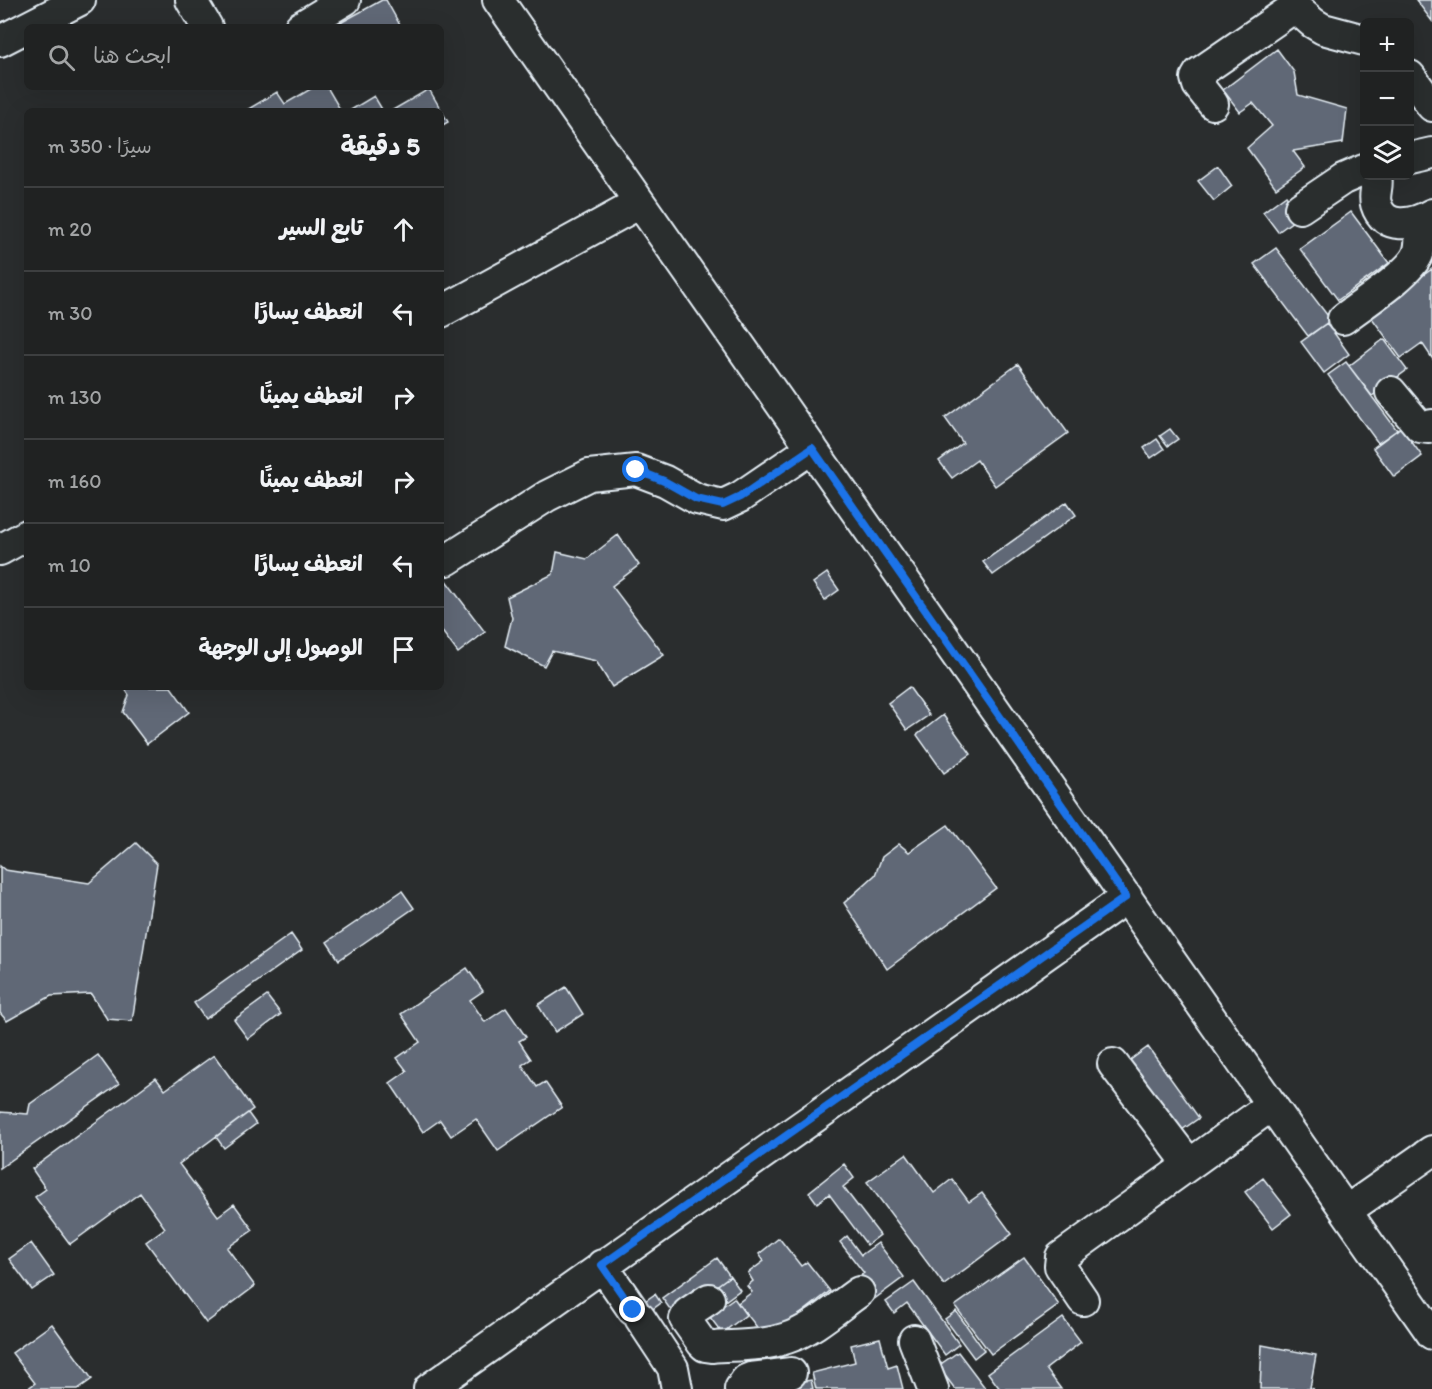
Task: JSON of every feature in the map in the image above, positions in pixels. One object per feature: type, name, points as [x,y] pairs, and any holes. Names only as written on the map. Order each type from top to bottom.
[{"type":"street","points":[[33,24],[80,0]]},
{"type":"street","points":[[191,0],[205,24]]},
{"type":"street","points":[[305,24],[345,0]]},
{"type":"street","points":[[498,0],[1432,1334]]},
{"type":"street","points":[[1213,104],[1198,85],[1196,78],[1199,73],[1289,11],[1298,9],[1313,23],[1323,28],[1360,39]]},
{"type":"street","points":[[0,41],[24,29]]},
{"type":"street","points":[[1414,81],[1432,106]]},
{"type":"street","points":[[1414,157],[1432,153]]},
{"type":"street","points":[[1300,208],[1343,179],[1360,177]]},
{"type":"street","points":[[1375,180],[1376,206],[1384,216],[1395,223],[1408,225],[1426,217]]},
{"type":"street","points":[[444,310],[640,203]]},
{"type":"street","points":[[1343,319],[1425,255],[1421,240],[1426,217]]},
{"type":"street","points":[[1391,392],[1420,427],[1428,428],[1432,425]]},
{"type":"street","points":[[447,560],[547,496],[589,475],[636,470],[664,481],[696,499],[723,505],[740,497],[812,448]]},
{"type":"street","points":[[0,550],[24,537]]},
{"type":"street","points":[[429,1389],[1126,897]]},
{"type":"street","points":[[1113,1064],[1189,1164]]},
{"type":"street","points":[[1083,1300],[1060,1266],[1061,1257],[1272,1105]]},
{"type":"street","points":[[1346,1211],[1432,1151]]},
{"type":"street","points":[[602,1265],[673,1368],[677,1389]]},
{"type":"street","points":[[709,1299],[686,1316],[686,1322],[708,1347],[777,1341],[808,1329],[859,1292]]},
{"type":"street","points":[[664,1354],[695,1334]]},
{"type":"street","points":[[914,1340],[933,1389]]},
{"type":"street","points":[[740,1389],[746,1380],[751,1378],[791,1373]]},
{"type":"building","points":[[382,0],[386,0],[399,24],[338,24]]},
{"type":"building","points":[[1416,0],[1432,0],[1432,21]]},
{"type":"building","points":[[1277,49],[1294,72],[1298,95],[1347,109],[1343,143],[1293,151],[1305,167],[1276,188],[1247,148],[1272,126],[1253,103],[1240,112],[1223,90]]},
{"type":"building","points":[[309,90],[329,90],[339,108],[250,108],[277,92],[285,104]]},
{"type":"building","points":[[430,90],[440,108],[396,108]]},
{"type":"building","points":[[374,96],[381,108],[354,108]]},
{"type":"building","points":[[1218,166],[1232,186],[1214,201],[1198,181]]},
{"type":"building","points":[[1286,195],[1301,215],[1278,232],[1263,212]]},
{"type":"building","points":[[1351,212],[1389,263],[1338,300],[1300,249]]},
{"type":"building","points":[[1276,248],[1331,320],[1308,336],[1254,264]]},
{"type":"building","points":[[1432,269],[1432,358],[1422,343],[1401,358],[1369,314]]},
{"type":"building","points":[[1327,323],[1349,354],[1324,373],[1301,342]]},
{"type":"building","points":[[1384,339],[1407,370],[1372,396],[1349,366]]},
{"type":"building","points":[[1346,362],[1397,430],[1378,443],[1328,375]]},
{"type":"building","points":[[1018,364],[1068,433],[995,486],[977,460],[952,478],[939,461],[963,443],[945,418]]},
{"type":"building","points":[[1401,427],[1422,456],[1394,477],[1373,448]]},
{"type":"building","points":[[1170,429],[1178,439],[1168,446],[1160,436]]},
{"type":"building","points":[[1157,439],[1164,449],[1151,458],[1144,448]]},
{"type":"building","points":[[1067,502],[1076,515],[993,575],[983,562]]},
{"type":"building","points":[[618,535],[639,565],[612,586],[664,655],[612,687],[596,661],[552,651],[544,666],[505,646],[512,618],[507,597],[553,574],[557,552],[587,559]]},
{"type":"building","points":[[827,573],[839,590],[825,600],[813,583]]},
{"type":"building","points":[[444,578],[485,632],[458,653],[444,634]]},
{"type":"building","points":[[909,687],[929,715],[907,730],[888,703]]},
{"type":"building","points":[[126,690],[173,690],[189,712],[147,744],[123,712],[129,695]]},
{"type":"building","points":[[943,715],[971,754],[944,773],[917,735]]},
{"type":"building","points":[[948,825],[996,888],[887,969],[844,903],[875,875],[882,857],[899,844],[909,852]]},
{"type":"building","points":[[136,843],[157,864],[132,1021],[107,1019],[91,994],[51,996],[7,1021],[0,1013],[0,866],[5,870],[89,883]]},
{"type":"building","points":[[402,891],[414,908],[339,960],[327,942]]},
{"type":"building","points":[[291,934],[302,950],[205,1019],[194,1003]]},
{"type":"building","points":[[467,968],[483,991],[470,1000],[485,1022],[506,1008],[526,1037],[519,1041],[531,1059],[522,1065],[537,1087],[545,1082],[562,1107],[498,1151],[476,1119],[451,1136],[440,1120],[423,1132],[390,1083],[407,1071],[397,1058],[420,1042],[401,1014]]},
{"type":"building","points":[[566,987],[583,1014],[555,1032],[538,1005]]},
{"type":"building","points":[[267,996],[281,1014],[248,1039],[234,1020]]},
{"type":"building","points":[[1148,1047],[1199,1118],[1179,1132],[1129,1061]]},
{"type":"building","points":[[98,1055],[119,1084],[0,1168],[0,1112],[28,1114],[30,1104]]},
{"type":"building","points":[[214,1055],[253,1109],[179,1164],[218,1216],[234,1204],[253,1230],[227,1248],[255,1286],[206,1323],[146,1242],[165,1228],[140,1193],[70,1244],[35,1197],[46,1189],[32,1169],[156,1078],[165,1090]]},
{"type":"building","points":[[248,1113],[256,1124],[224,1148],[216,1137]]},
{"type":"building","points":[[906,1154],[934,1193],[952,1179],[969,1202],[982,1193],[1012,1234],[944,1285],[867,1182]]},
{"type":"building","points":[[844,1164],[854,1178],[843,1187],[880,1235],[867,1245],[829,1194],[817,1203],[809,1192]]},
{"type":"building","points":[[1263,1178],[1291,1214],[1273,1228],[1245,1192]]},
{"type":"building","points":[[847,1236],[861,1255],[878,1243],[904,1277],[873,1300],[857,1278],[864,1273],[840,1242]]},
{"type":"building","points":[[779,1238],[801,1266],[807,1262],[830,1291],[767,1340],[738,1303],[752,1292],[747,1286],[753,1281],[748,1273],[764,1261],[759,1254]]},
{"type":"building","points":[[31,1243],[54,1275],[32,1290],[9,1259]]},
{"type":"building","points":[[1024,1257],[1059,1305],[991,1354],[955,1306]]},
{"type":"building","points":[[717,1258],[730,1276],[675,1316],[662,1298]]},
{"type":"building","points":[[730,1276],[740,1290],[721,1304],[711,1290]]},
{"type":"building","points":[[914,1282],[959,1344],[945,1355],[907,1303],[894,1313],[886,1302]]},
{"type":"building","points":[[655,1294],[661,1303],[631,1325],[624,1316]]},
{"type":"building","points":[[734,1298],[746,1315],[722,1333],[709,1316]]},
{"type":"building","points":[[956,1311],[984,1350],[974,1358],[945,1319]]},
{"type":"building","points":[[1063,1318],[1081,1342],[1046,1369],[1061,1389],[1000,1389],[988,1373]]},
{"type":"building","points":[[52,1324],[92,1379],[78,1389],[27,1389],[35,1383],[12,1353]]},
{"type":"building","points":[[880,1338],[888,1368],[897,1365],[903,1389],[816,1389],[812,1373],[855,1362],[851,1345]]},
{"type":"building","points":[[1262,1345],[1316,1355],[1310,1388],[1314,1389],[1260,1389]]},
{"type":"building","points":[[958,1352],[986,1389],[955,1389],[938,1366]]},
{"type":"building","points":[[811,1380],[813,1389],[783,1389],[783,1385]]},
{"type":"route","points":[[633,1310],[602,1265],[1126,897],[812,448],[740,497],[723,505],[696,499],[664,481],[636,470]]}]
